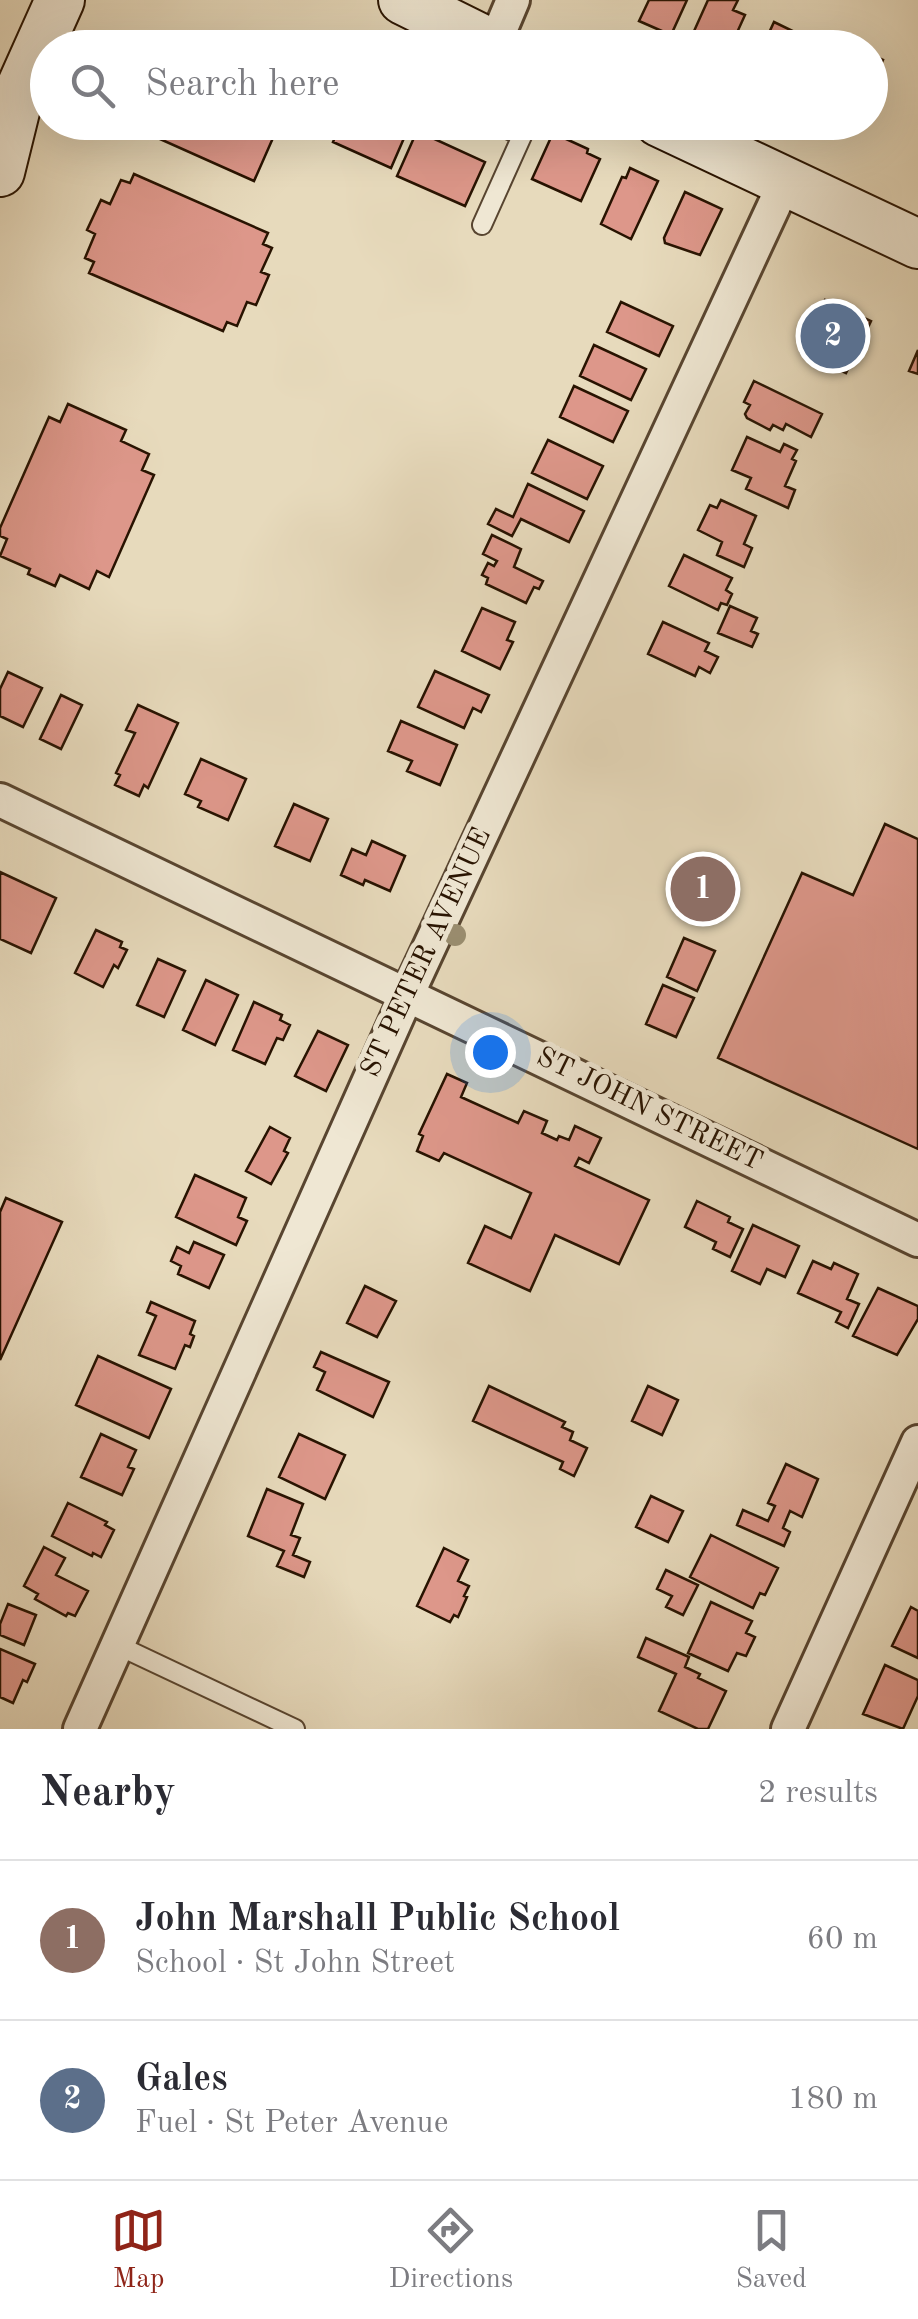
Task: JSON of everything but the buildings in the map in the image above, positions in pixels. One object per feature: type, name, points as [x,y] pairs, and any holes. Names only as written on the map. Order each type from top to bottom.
[{"type":"main road","points":[[22,87],[23,0]]},
{"type":"main road","points":[[47,30],[60,0]]},
{"type":"main road","points":[[403,0],[462,30]]},
{"type":"main road","points":[[0,172],[30,69]]},
{"type":"main road","points":[[698,140],[918,244]]},
{"type":"street","points":[[502,30],[513,0]]},
{"type":"street","name":"ST PETER AVENUE","points":[[80,1729],[408,993],[785,182]]},
{"type":"street","name":"ST JOHN STREET","points":[[0,800],[918,1240]]},
{"type":"street","points":[[788,1729],[918,1442]]},
{"type":"lane","points":[[482,225],[520,140]]},
{"type":"lane","points":[[117,1645],[295,1729]]},
{"type":"place","name":"Gales","points":[[833,336]]},
{"type":"place","name":"John Marshall Public School","points":[[703,889]]}]
